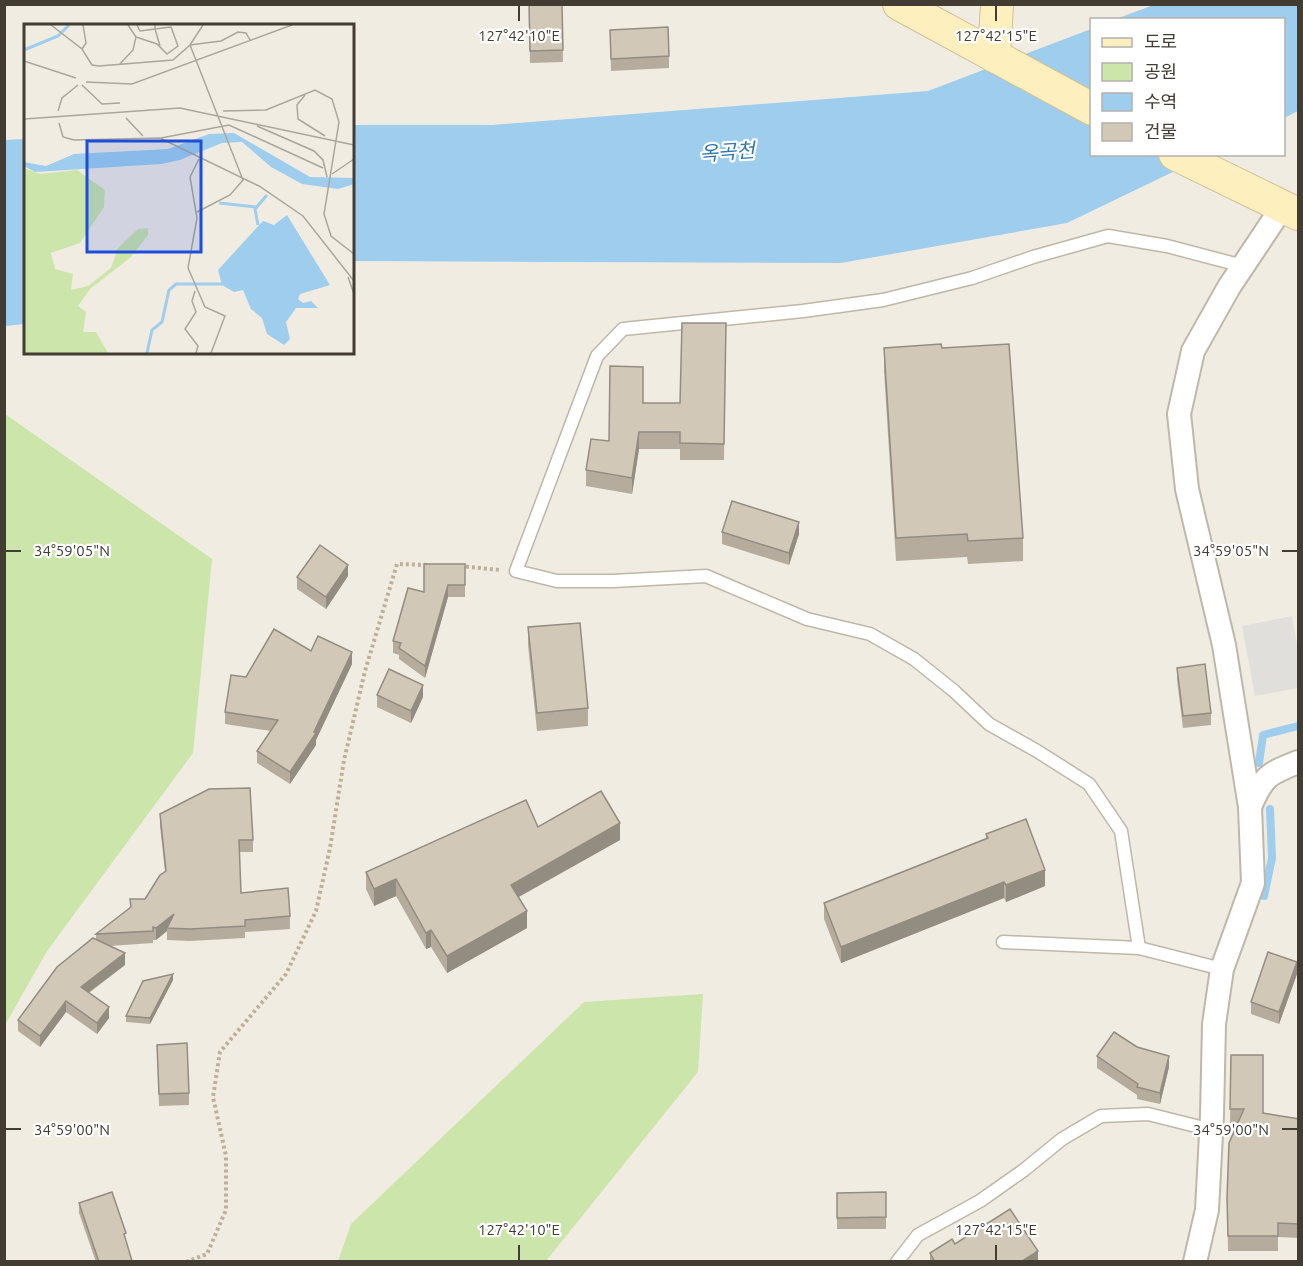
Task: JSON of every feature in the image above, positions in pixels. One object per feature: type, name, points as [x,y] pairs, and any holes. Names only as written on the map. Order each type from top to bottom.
[{"type":"main road","points":[[899,4],[1090,108]]},
{"type":"main road","points":[[994,56],[997,4]]},
{"type":"main road","points":[[1179,156],[1291,210]]},
{"type":"street","points":[[1195,1262],[1207,1210],[1212,1130],[1214,1024],[1222,969],[1253,883],[1250,807],[1224,645],[1187,489],[1179,414],[1193,351],[1243,266],[1291,210]]},
{"type":"street","points":[[1250,807],[1259,786],[1271,773],[1299,762]]},
{"type":"lane","points":[[1139,948],[1121,831],[1089,784],[989,724],[914,658],[870,634],[807,619],[706,576],[613,581],[557,581],[516,572],[597,356],[623,329],[803,311],[883,300],[972,278],[1033,257],[1108,236],[1167,246],[1243,266]]},
{"type":"lane","points":[[1003,942],[1139,948],[1222,969]]},
{"type":"lane","points":[[897,1262],[918,1235],[980,1201],[1024,1170],[1062,1139],[1101,1116],[1148,1114],[1212,1130]]},
{"type":"path","points":[[186,1262],[207,1254],[226,1210],[226,1156],[213,1097],[220,1052],[286,974],[316,911],[330,848],[344,760],[365,671],[393,576],[397,564],[431,565]]},
{"type":"path","points":[[453,565],[516,572]]},
{"type":"green space","points":[[5,414],[212,559],[193,753],[47,951],[5,1025]]},
{"type":"green space","points":[[703,994],[698,1072],[546,1261],[338,1261],[351,1224],[584,1002]]},
{"type":"shaded area","points":[[1292,616],[1298,649],[1298,688],[1255,696],[1242,626]]},
{"type":"water","points":[[1156,4],[1298,5],[1298,111],[1285,118],[1285,18],[1119,18]]},
{"type":"water","name":"옥곡천","points":[[1090,29],[1090,156],[1206,156],[1067,223],[841,263],[354,261],[354,125],[492,125],[928,91]]},
{"type":"water","points":[[24,139],[24,324],[5,326],[5,140]]},
{"type":"building","points":[[562,4],[563,50],[530,51],[529,5]]},
{"type":"building","points":[[668,27],[669,56],[611,59],[610,30]]},
{"type":"building","points":[[682,323],[726,323],[724,444],[680,443],[680,432],[639,432],[632,478],[586,470],[591,439],[609,441],[610,366],[643,367],[643,403],[680,403]]},
{"type":"building","points":[[941,344],[942,348],[1009,344],[1023,538],[968,541],[967,534],[896,538],[884,348]]},
{"type":"building","points":[[732,501],[799,522],[789,553],[722,532]]},
{"type":"building","points":[[320,545],[348,565],[326,597],[297,577]]},
{"type":"building","points":[[424,564],[465,564],[465,585],[448,585],[425,666],[399,648],[401,643],[393,641],[408,588],[424,592]]},
{"type":"building","points":[[580,623],[588,708],[537,713],[528,627]]},
{"type":"building","points":[[274,629],[311,651],[318,636],[352,652],[314,732],[316,733],[290,772],[257,751],[278,720],[225,712],[231,675],[246,677]]},
{"type":"building","points":[[1205,664],[1211,713],[1183,716],[1177,668]]},
{"type":"building","points":[[389,669],[423,685],[411,711],[377,695]]},
{"type":"building","points":[[250,788],[253,840],[239,840],[241,893],[288,888],[290,916],[245,920],[245,926],[167,928],[174,914],[156,928],[153,927],[153,931],[96,934],[131,907],[130,899],[145,899],[160,875],[166,871],[160,814],[209,789]]},
{"type":"building","points":[[601,791],[620,823],[511,885],[527,911],[447,956],[431,930],[426,933],[396,879],[374,889],[366,872],[526,800],[538,827]]},
{"type":"building","points":[[1026,819],[1045,870],[1006,885],[1004,882],[841,947],[824,903],[988,838],[986,834]]},
{"type":"building","points":[[93,938],[125,953],[81,987],[109,1007],[97,1023],[66,1001],[40,1036],[18,1020],[57,967]]},
{"type":"building","points":[[1268,952],[1297,962],[1279,1012],[1251,1002]]},
{"type":"building","points":[[173,974],[150,1018],[126,1016],[143,981]]},
{"type":"building","points":[[1114,1032],[1137,1047],[1169,1056],[1160,1093],[1137,1087],[1138,1084],[1097,1056]]},
{"type":"building","points":[[187,1043],[189,1093],[159,1094],[157,1045]]},
{"type":"building","points":[[1231,1055],[1263,1055],[1263,1113],[1299,1119],[1299,1224],[1278,1223],[1278,1236],[1228,1236],[1229,1143],[1244,1109],[1230,1109]]},
{"type":"building","points":[[112,1192],[126,1233],[124,1234],[132,1261],[99,1262],[79,1203]]},
{"type":"building","points":[[886,1192],[886,1217],[837,1218],[837,1193]]},
{"type":"building","points":[[1010,1209],[1038,1251],[1021,1262],[935,1262],[930,1253],[952,1239],[955,1244]]},
{"type":"waterway","points":[[1259,763],[1263,735],[1298,726]]},
{"type":"waterway","points":[[1264,896],[1272,858],[1270,809]]}]
